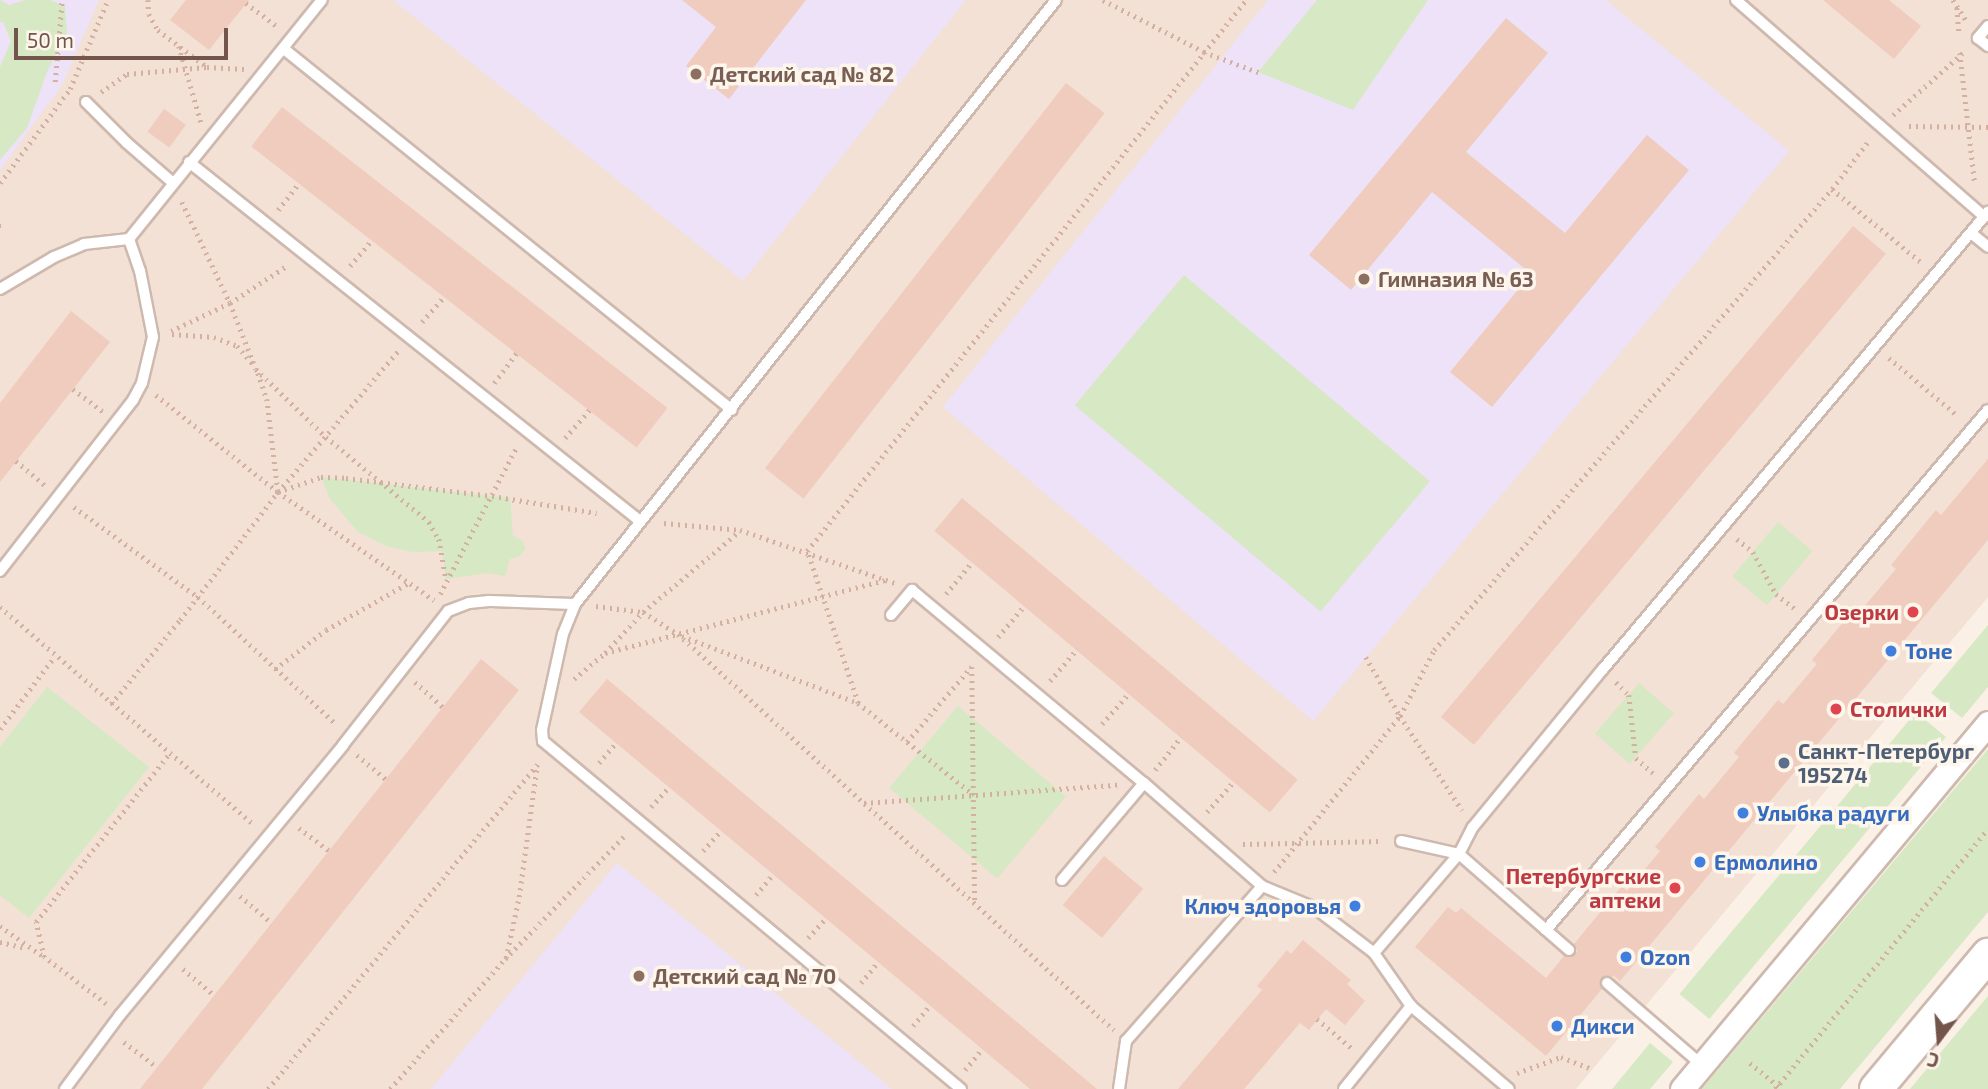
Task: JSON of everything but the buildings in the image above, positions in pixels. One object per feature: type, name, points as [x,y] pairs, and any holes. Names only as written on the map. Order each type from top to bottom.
[{"type":"main road","points":[[1875,1089],[1988,956]]},
{"type":"street","points":[[1682,1089],[1988,723]]},
{"type":"lane","points":[[0,289],[54,257],[85,244],[129,239],[172,181],[284,50],[322,0]]},
{"type":"lane","points":[[961,1089],[543,741],[542,730],[563,634],[575,604],[1056,0]]},
{"type":"lane","points":[[1374,953],[1459,854],[1473,827],[1603,668],[1986,215],[1736,0]]},
{"type":"lane","points":[[1988,26],[1978,38],[1988,46]]},
{"type":"lane","points":[[284,50],[732,410]]},
{"type":"lane","points":[[86,102],[127,143],[172,181]]},
{"type":"lane","points":[[189,162],[640,521]]},
{"type":"lane","points":[[1971,233],[1988,247]]},
{"type":"lane","points":[[0,571],[116,422],[142,383],[153,337],[141,271],[129,239]]},
{"type":"lane","points":[[1546,930],[1988,410]]},
{"type":"lane","points":[[891,615],[912,590],[1090,737],[1262,886],[1315,908],[1374,953],[1411,1006],[1509,1089]]},
{"type":"lane","points":[[65,1089],[120,1015],[347,740],[448,611],[469,603],[489,601],[575,604]]},
{"type":"lane","points":[[1062,880],[1144,783]]},
{"type":"lane","points":[[1401,841],[1459,854],[1569,950]]},
{"type":"lane","points":[[1119,1089],[1126,1041],[1262,886]]},
{"type":"lane","points":[[1607,983],[1702,1065]]},
{"type":"lane","points":[[1344,1089],[1411,1006]]},
{"type":"path","points":[[55,82],[62,0]]},
{"type":"path","points":[[0,183],[70,89],[108,0]]},
{"type":"path","points":[[148,0],[149,14],[158,30],[207,67]]},
{"type":"path","points":[[1103,0],[1204,52],[1258,72]]},
{"type":"path","points":[[807,551],[1246,0]]},
{"type":"path","points":[[246,3],[292,38]]},
{"type":"path","points":[[1957,7],[1976,189],[1986,215]]},
{"type":"path","points":[[1262,886],[1399,716],[1434,650],[1832,189],[1880,126],[1978,38]]},
{"type":"path","points":[[179,46],[197,116],[210,137]]},
{"type":"path","points":[[86,102],[127,74],[207,67],[267,69]]},
{"type":"path","points":[[1880,126],[1988,127]]},
{"type":"path","points":[[172,181],[230,303],[267,398],[278,492]]},
{"type":"path","points":[[267,224],[299,183]]},
{"type":"path","points":[[1832,189],[1936,275]]},
{"type":"path","points":[[338,280],[372,240]]},
{"type":"path","points":[[305,254],[230,303],[165,334],[214,337],[237,346],[256,369],[326,437],[429,522],[439,539],[446,579]]},
{"type":"path","points":[[111,704],[198,597],[278,492],[444,297]]},
{"type":"path","points":[[1875,346],[1973,428]]},
{"type":"path","points":[[483,397],[517,353]]},
{"type":"path","points":[[142,383],[278,492],[437,602],[446,579],[526,430]]},
{"type":"path","points":[[73,389],[116,422]]},
{"type":"path","points":[[553,452],[589,410]]},
{"type":"path","points":[[16,461],[58,496],[198,597],[386,779]]},
{"type":"path","points":[[278,492],[321,477],[492,496],[640,521],[740,530],[807,551],[912,590]]},
{"type":"path","points":[[1723,527],[1752,552],[1776,594],[1811,621]]},
{"type":"path","points":[[549,699],[605,653],[643,612],[740,530]]},
{"type":"path","points":[[807,551],[858,703]]},
{"type":"path","points":[[934,608],[972,562]]},
{"type":"path","points":[[605,653],[887,580]]},
{"type":"path","points":[[275,669],[326,630],[410,582]]},
{"type":"path","points":[[575,604],[643,612],[678,634],[1126,1041]]},
{"type":"path","points":[[907,742],[1024,606]]},
{"type":"path","points":[[0,607],[169,754],[269,835]]},
{"type":"path","points":[[678,634],[858,703],[974,795]]},
{"type":"path","points":[[1039,695],[1077,649]]},
{"type":"path","points":[[0,729],[55,656]]},
{"type":"path","points":[[1366,657],[1399,716],[1473,827]]},
{"type":"path","points":[[972,667],[975,904]]},
{"type":"path","points":[[1603,668],[1629,695],[1636,758]]},
{"type":"path","points":[[401,670],[443,707]]},
{"type":"path","points":[[1090,737],[1129,693]]},
{"type":"path","points":[[863,803],[1144,783],[1181,737]]},
{"type":"path","points":[[587,777],[616,743]]},
{"type":"path","points":[[268,1089],[551,747]]},
{"type":"path","points":[[44,957],[36,922],[169,754]]},
{"type":"path","points":[[505,959],[519,897],[537,765]]},
{"type":"path","points":[[1194,826],[1234,781]]},
{"type":"path","points":[[390,1089],[505,959],[669,787]]},
{"type":"path","points":[[284,817],[329,851]]},
{"type":"path","points":[[1751,1063],[1778,1088],[1988,829]]},
{"type":"path","points":[[692,865],[721,830]]},
{"type":"path","points":[[1214,844],[1401,841]]},
{"type":"path","points":[[744,909],[773,874]]},
{"type":"path","points":[[228,886],[271,923]]},
{"type":"path","points":[[796,952],[826,918]]},
{"type":"path","points":[[0,926],[120,1015]]},
{"type":"path","points":[[0,942],[31,949]]},
{"type":"path","points":[[169,957],[215,995]]},
{"type":"path","points":[[850,996],[878,962]]},
{"type":"path","points":[[1317,1019],[1367,1060]]},
{"type":"path","points":[[109,1030],[157,1067]]},
{"type":"path","points":[[1498,1079],[1561,1058],[1592,1069]]},
{"type":"shaded area","points":[[0,0],[1988,0],[1988,597],[1576,1089],[0,1089]]},
{"type":"shaded area","points":[[0,0],[99,0],[62,85],[0,170]]},
{"type":"shaded area","name":"Детский сад № 82","points":[[393,0],[966,0],[743,281]]},
{"type":"shaded area","name":"Гимназия № 63","points":[[1268,0],[1606,0],[1789,151],[1313,721],[943,407]]},
{"type":"shaded area","name":"Детский сад № 70","points":[[617,863],[892,1089],[431,1089]]},
{"type":"green space","points":[[0,0],[9,5],[25,0],[50,0],[65,6],[67,32],[47,72],[27,128],[0,160],[0,67],[11,41],[3,22],[0,22]]},
{"type":"green space","points":[[1317,0],[1428,0],[1353,110],[1258,72]]},
{"type":"green space","points":[[1184,275],[1430,481],[1321,612],[1075,405]]},
{"type":"green space","points":[[321,477],[510,498],[513,536],[523,541],[525,549],[520,556],[510,559],[505,576],[487,573],[446,579],[442,551],[413,552],[386,546],[358,532],[330,499]]},
{"type":"green space","points":[[1778,522],[1812,551],[1767,605],[1732,576]]},
{"type":"green space","points":[[1988,625],[1988,687],[1962,718],[1931,693]]},
{"type":"green space","points":[[1639,683],[1674,713],[1630,764],[1595,734]]},
{"type":"green space","points":[[47,687],[149,767],[29,918],[0,895],[0,747]]},
{"type":"green space","points":[[958,706],[1066,797],[997,879],[889,788]]},
{"type":"green space","points":[[1916,712],[1946,737],[1709,1019],[1679,994]]},
{"type":"green space","points":[[1988,749],[1988,912],[1840,1089],[1702,1089]]},
{"type":"green space","points":[[1988,996],[1988,1089],[1910,1089]]},
{"type":"green space","points":[[1650,1043],[1673,1062],[1650,1089],[1612,1089]]},
{"type":"place","name":"Детский сад № 82","points":[[696,74]]},
{"type":"place","name":"Гимназия № 63","points":[[1364,279]]},
{"type":"place","name":"Озерки","points":[[1913,612]]},
{"type":"place","name":"Тоне","points":[[1891,651]]},
{"type":"place","name":"Столички","points":[[1836,709]]},
{"type":"place","name":"Санкт-Петербург 195274","points":[[1784,763]]},
{"type":"place","name":"Улыбка радуги","points":[[1743,813]]},
{"type":"place","name":"Ермолино","points":[[1700,862]]},
{"type":"place","name":"Петербургские аптеки","points":[[1675,888]]},
{"type":"place","name":"Ключ здоровья","points":[[1355,906]]},
{"type":"place","name":"Ozon","points":[[1626,957]]},
{"type":"place","name":"Детский сад № 70","points":[[639,976]]},
{"type":"place","name":"Дикси","points":[[1557,1026]]}]
